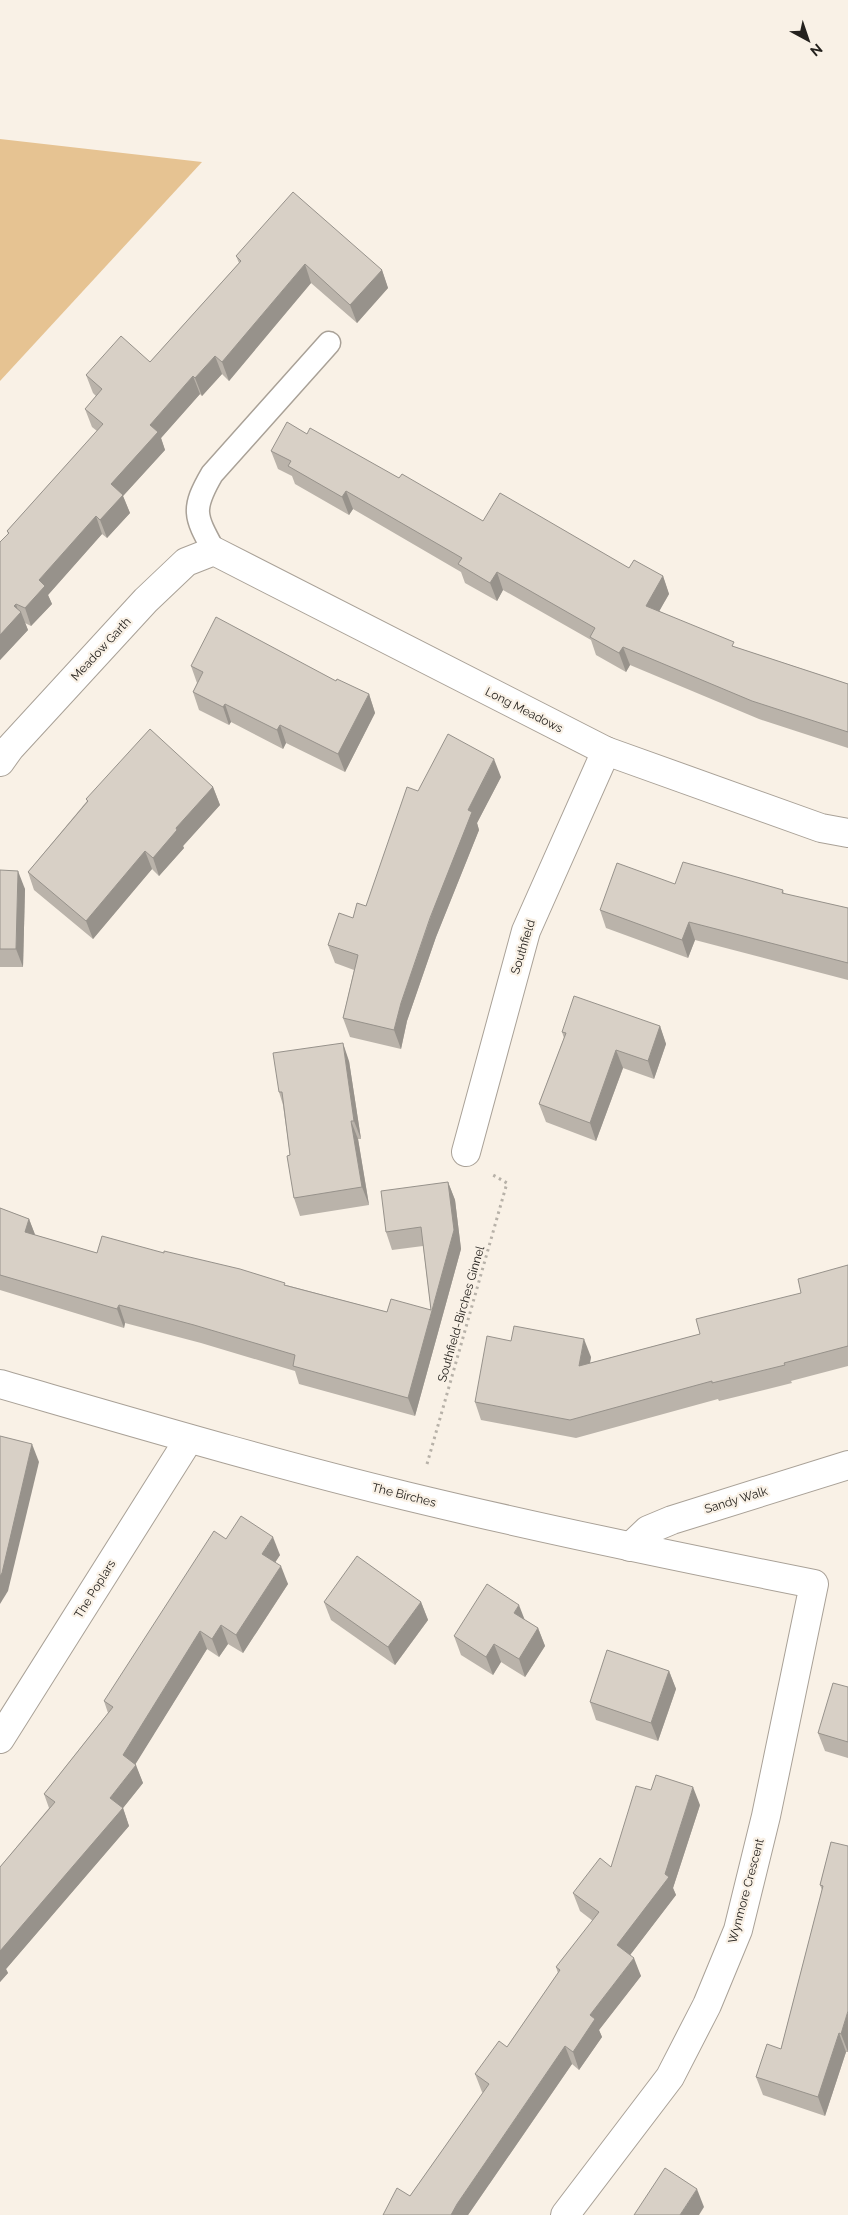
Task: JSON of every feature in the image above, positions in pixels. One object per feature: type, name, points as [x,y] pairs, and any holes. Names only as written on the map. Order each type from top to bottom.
[{"type":"street","name":"Long Meadows","points":[[214,551],[606,751],[821,828],[848,833]]},
{"type":"street","name":"Meadow Garth","points":[[0,762],[10,748],[146,600],[186,562],[214,551]]},
{"type":"street","name":"Southfield","points":[[466,1152],[526,931],[606,751]]},
{"type":"street","name":"The Birches","points":[[0,1384],[189,1439],[417,1499],[630,1547],[814,1584]]},
{"type":"street","name":"The Poplars","points":[[0,1739],[189,1439]]},
{"type":"street","name":"Sandy Walk","points":[[630,1547],[648,1530],[672,1520],[848,1465]]},
{"type":"street","name":"Wynmore Crescent","points":[[565,2215],[670,2077],[707,2005],[738,1930],[768,1806],[814,1584]]},
{"type":"lane","points":[[214,551],[199,522],[198,498],[212,474],[329,343]]},
{"type":"path","name":"Southfield-Birches Ginnel","points":[[417,1499],[507,1183],[485,1170],[466,1152]]},
{"type":"shaded area","points":[[0,139],[202,162],[0,381]]},
{"type":"building","points":[[293,192],[382,270],[350,305],[305,264],[222,362],[215,356],[195,378],[193,376],[150,425],[158,432],[111,484],[123,495],[100,520],[96,516],[39,580],[45,586],[25,608],[16,604],[14,606],[21,612],[0,635],[0,542],[9,533],[7,531],[103,424],[85,409],[102,389],[86,375],[121,336],[150,362],[241,261],[236,256]]},
{"type":"building","points":[[287,422],[307,434],[310,428],[399,478],[402,474],[483,521],[500,493],[629,568],[634,560],[663,576],[646,606],[734,642],[732,646],[848,684],[848,732],[752,701],[623,647],[619,653],[590,637],[595,628],[497,572],[490,583],[458,564],[462,558],[346,491],[342,497],[288,466],[291,461],[271,451]]},
{"type":"building","points":[[216,617],[336,681],[337,679],[369,694],[338,754],[280,725],[277,730],[225,704],[223,707],[193,692],[203,672],[191,666]]},
{"type":"building","points":[[150,729],[213,787],[176,828],[177,830],[153,858],[145,851],[86,921],[28,872],[88,801],[86,799]]},
{"type":"building","points":[[448,734],[494,759],[468,810],[472,812],[430,918],[401,1003],[394,1030],[343,1018],[358,955],[328,945],[339,913],[353,918],[357,903],[366,906],[407,787],[418,791]]},
{"type":"building","points":[[683,862],[783,890],[782,893],[848,908],[848,963],[689,922],[682,940],[600,910],[617,863],[675,884]]},
{"type":"building","points":[[0,870],[18,871],[16,949],[0,949]]},
{"type":"building","points":[[574,996],[660,1026],[648,1061],[616,1050],[590,1123],[539,1104],[566,1033],[562,1032]]},
{"type":"building","points":[[343,1043],[354,1121],[351,1121],[362,1187],[294,1198],[287,1156],[290,1155],[282,1092],[279,1092],[273,1053]]},
{"type":"building","points":[[448,1182],[454,1230],[408,1398],[293,1366],[295,1355],[194,1325],[119,1305],[117,1309],[0,1275],[0,1208],[29,1219],[25,1232],[97,1253],[102,1236],[164,1253],[164,1251],[240,1269],[285,1283],[284,1285],[387,1312],[391,1299],[431,1310],[421,1227],[386,1232],[381,1191]]},
{"type":"building","points":[[848,1265],[848,1346],[784,1363],[785,1365],[712,1383],[712,1381],[570,1420],[475,1402],[487,1336],[511,1341],[514,1326],[584,1339],[579,1366],[700,1334],[696,1319],[801,1293],[798,1279]]},
{"type":"building","points":[[0,1436],[32,1444],[0,1576]]},
{"type":"building","points":[[241,1516],[273,1537],[262,1554],[281,1566],[236,1635],[221,1625],[212,1639],[200,1631],[123,1755],[136,1765],[110,1798],[123,1808],[0,1951],[0,1867],[55,1802],[44,1794],[113,1707],[104,1701],[214,1531],[226,1539]]},
{"type":"building","points":[[357,1556],[421,1602],[388,1647],[324,1602]]},
{"type":"building","points":[[487,1584],[519,1605],[514,1613],[538,1628],[519,1659],[494,1644],[486,1657],[454,1636]]},
{"type":"building","points":[[607,1650],[669,1671],[651,1723],[590,1702]]},
{"type":"building","points":[[833,1683],[848,1687],[848,1742],[818,1733]]},
{"type":"building","points":[[656,1775],[693,1787],[665,1874],[669,1877],[617,1945],[634,1958],[590,2015],[595,2019],[573,2052],[565,2046],[451,2215],[383,2215],[397,2188],[410,2196],[489,2084],[475,2074],[499,2041],[507,2047],[560,1970],[556,1967],[599,1912],[573,1893],[600,1858],[611,1867],[636,1786],[651,1790]]},
{"type":"building","points":[[831,1842],[848,1846],[848,2011],[818,2097],[756,2077],[767,2044],[781,2049],[823,1886],[820,1885]]},
{"type":"building","points":[[665,2168],[697,2189],[680,2215],[634,2215]]}]
